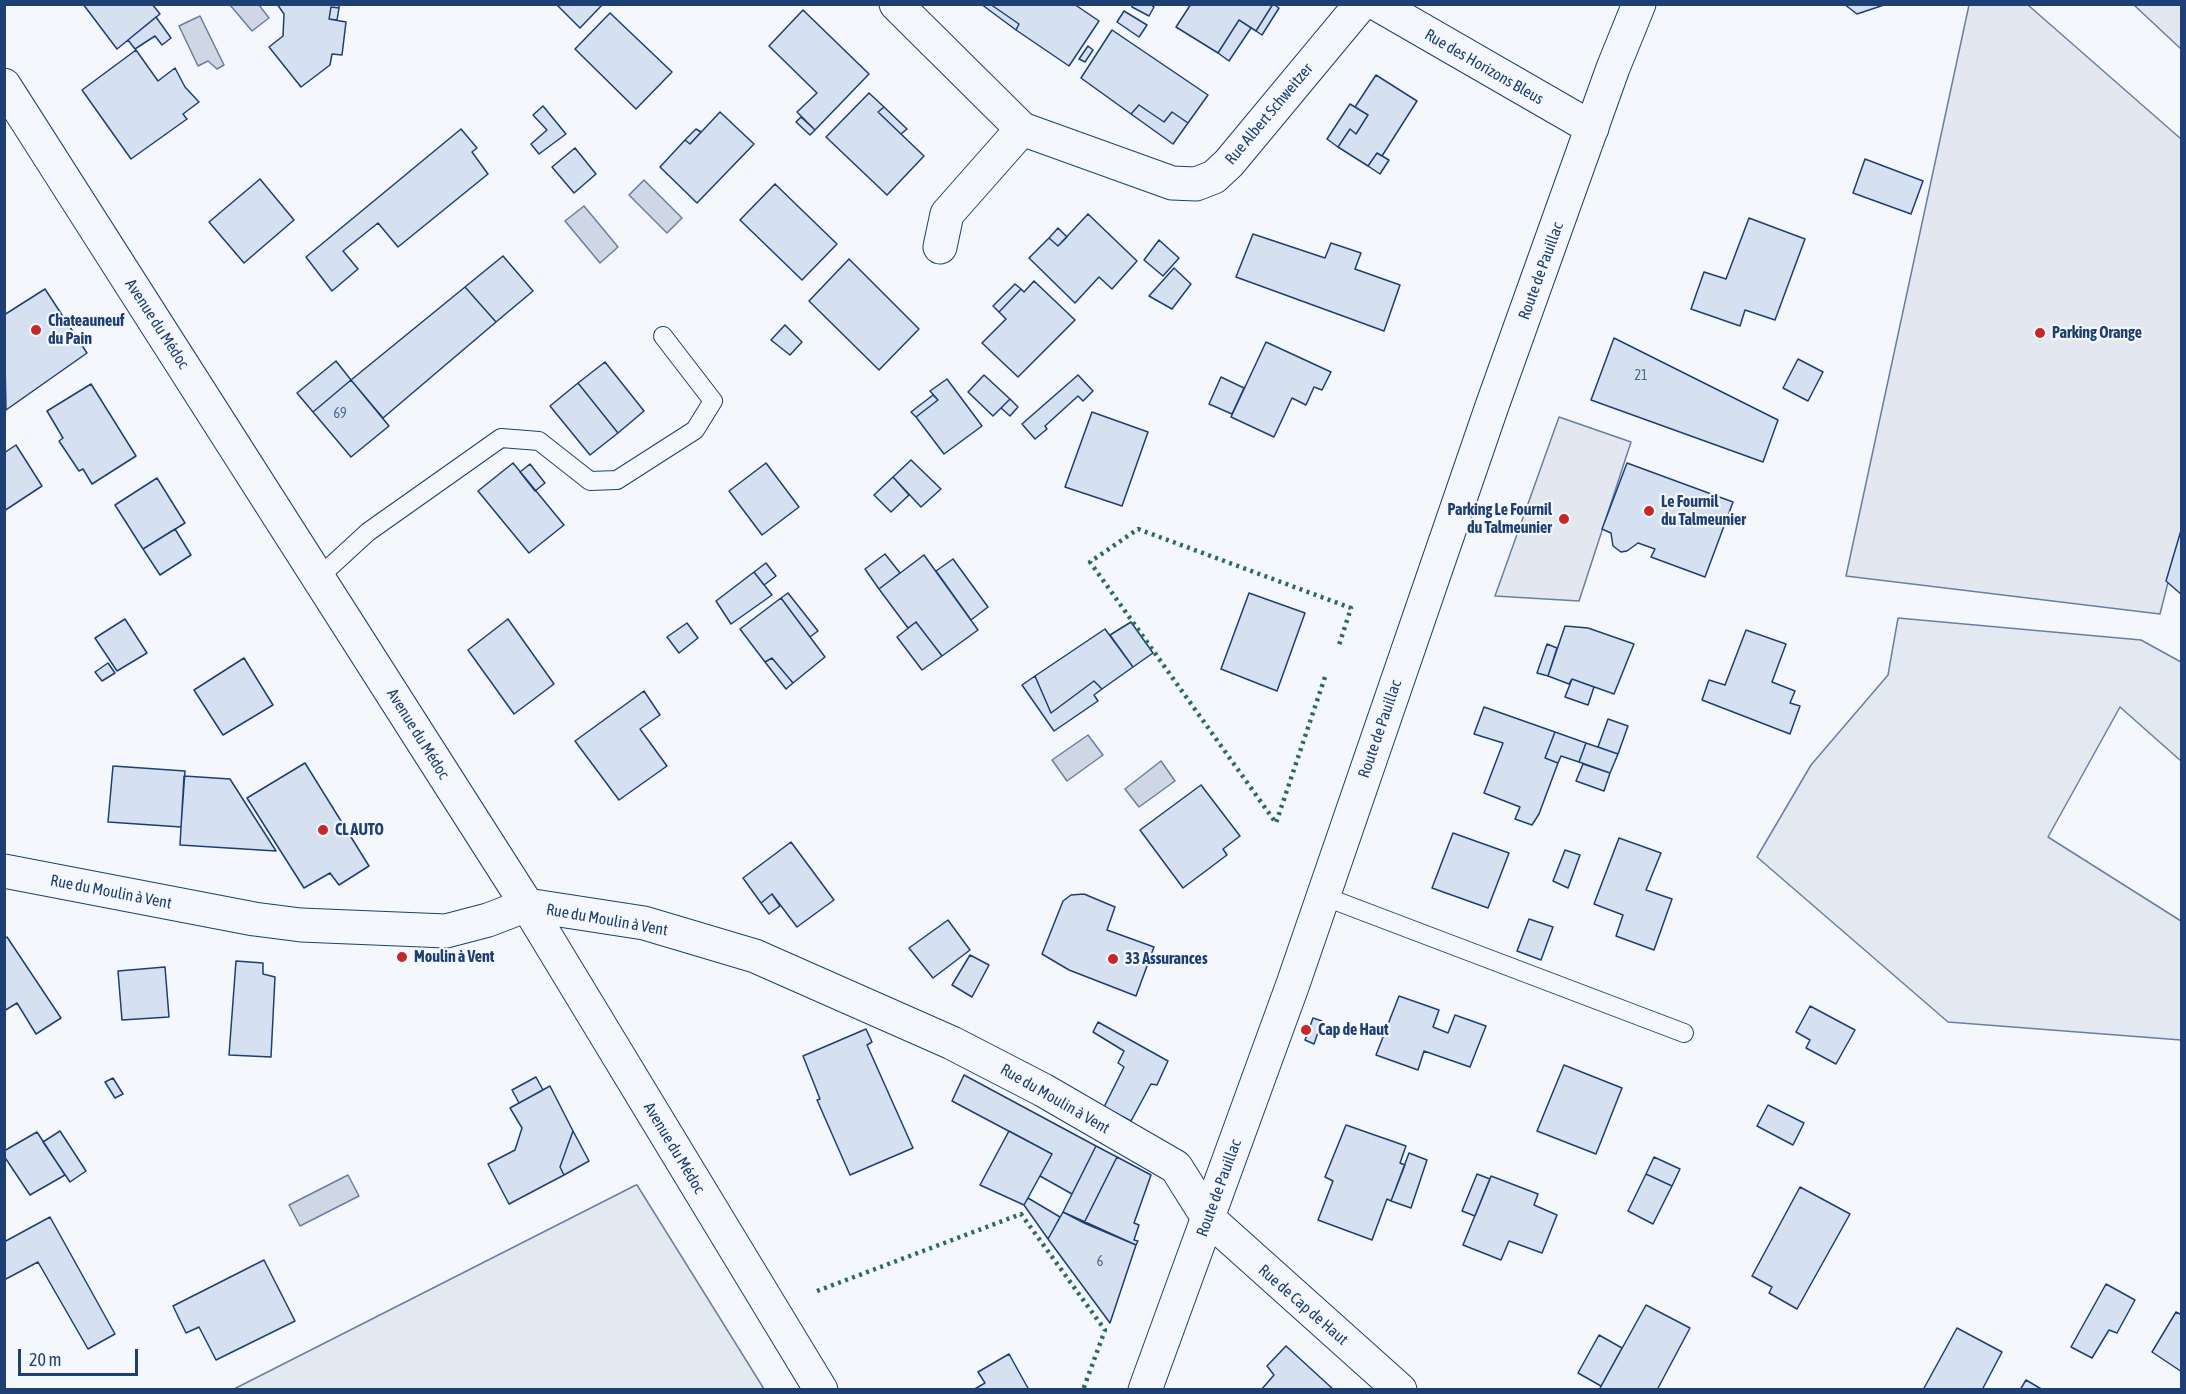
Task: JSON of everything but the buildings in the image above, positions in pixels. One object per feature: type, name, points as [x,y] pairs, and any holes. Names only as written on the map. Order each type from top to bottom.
[{"type":"main road","name":"Rue Albert Schweitzer","points":[[896,4],[1022,129],[1172,183],[1196,184],[1214,177],[1230,163],[1361,4]]},
{"type":"main road","name":"Rue des Horizons Bleus","points":[[1377,4],[1592,128]]},
{"type":"main road","name":"Route de Pauillac","points":[[1613,68],[1627,4]]},
{"type":"main road","name":"Route de Pauillac","points":[[1145,1389],[1323,896],[1492,406],[1613,68],[1639,4]]},
{"type":"main road","name":"Avenue du Médoc","points":[[4,85],[527,905],[821,1389]]},
{"type":"main road","points":[[940,247],[947,214],[1022,129]]},
{"type":"main road","name":"Rue du Moulin à Vent","points":[[4,871],[254,919],[301,925],[446,931],[488,921],[527,905],[644,923],[755,956],[952,1043],[1043,1090],[1176,1167],[1208,1218]]},
{"type":"main road","name":"Rue de Cap de Haut","points":[[1208,1218],[1400,1389]]},
{"type":"lane","points":[[318,578],[368,532],[501,438],[539,441],[590,482],[617,480],[695,430],[713,401],[663,336]]},
{"type":"lane","points":[[1323,896],[1684,1033]]},
{"type":"shaded area","points":[[230,5],[259,5],[269,18],[252,31]]},
{"type":"shaded area","name":"Parking Orange","points":[[1969,5],[2028,5],[2181,139],[2182,527],[2160,614],[1846,576]]},
{"type":"shaded area","points":[[2134,5],[2181,5],[2181,49]]},
{"type":"shaded area","points":[[200,16],[224,65],[217,69],[208,61],[198,66],[179,26]]},
{"type":"shaded area","points":[[644,180],[682,218],[667,233],[629,195]]},
{"type":"shaded area","points":[[584,206],[618,247],[600,263],[565,221]]},
{"type":"shaded area","name":"Parking Le Fournil du Talmeunier","points":[[1559,417],[1631,442],[1579,601],[1495,596]]},
{"type":"shaded area","points":[[1898,618],[2141,640],[2181,662],[2181,761],[2120,707],[2048,837],[2181,921],[2181,1040],[1948,1022],[1757,857],[1811,765],[1888,675]]},
{"type":"shaded area","points":[[1088,735],[1103,755],[1067,781],[1052,760]]},
{"type":"shaded area","points":[[1161,761],[1175,781],[1139,807],[1125,789]]},
{"type":"shaded area","points":[[348,1175],[359,1196],[300,1226],[289,1205]]},
{"type":"shaded area","points":[[636,1185],[764,1389],[234,1389]]},
{"type":"hedge","points":[[1325,677],[1276,823],[1090,562],[1138,529],[1351,608],[1339,645]]},
{"type":"hedge","points":[[817,1291],[1021,1214],[1105,1330],[1083,1390]]},
{"type":"place","name":"Chateauneuf du Pain","points":[[36,330]]},
{"type":"place","name":"Parking Orange","points":[[2040,333]]},
{"type":"place","name":"Le Fournil du Talmeunier","points":[[1649,511]]},
{"type":"place","name":"Parking Le Fournil du Talmeunier","points":[[1564,519]]},
{"type":"place","name":"CL AUTO","points":[[323,830]]},
{"type":"place","name":"Moulin à Vent","points":[[402,957]]},
{"type":"place","name":"33 Assurances","points":[[1113,959]]},
{"type":"place","name":"Cap de Haut","points":[[1306,1030]]}]
